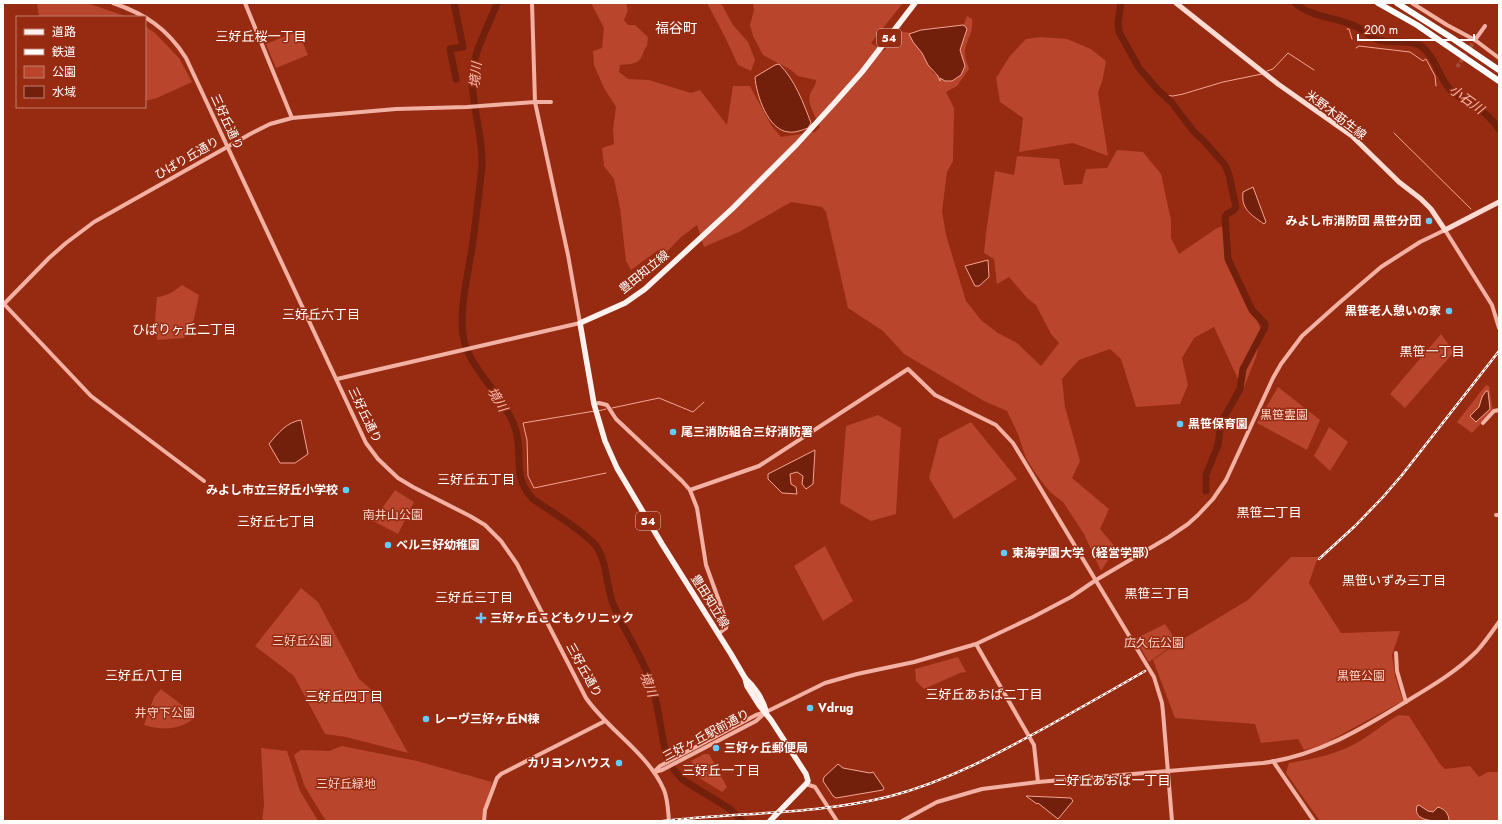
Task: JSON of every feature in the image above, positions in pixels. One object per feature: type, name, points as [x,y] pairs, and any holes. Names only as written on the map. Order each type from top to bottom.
[{"type":"highway","points":[[1378,3],[1417,25],[1499,81]]},
{"type":"highway","points":[[1397,3],[1499,70]]},
{"type":"main road","name":"豊田知立線","points":[[806,784],[808,781],[806,774],[766,712],[762,701],[750,682],[745,678],[624,482],[605,441],[594,404],[580,323],[625,303],[645,289],[732,208],[797,144],[838,99],[875,56],[914,3]]},
{"type":"main road","name":"米野木莇生線","points":[[1176,3],[1284,88],[1352,136],[1395,178],[1426,204],[1445,230]]},
{"type":"main road","points":[[1445,230],[1499,202]]},
{"type":"main road","points":[[770,821],[806,784]]},
{"type":"street","name":"三好丘通り","points":[[113,3],[143,16]]},
{"type":"street","points":[[244,3],[292,118]]},
{"type":"street","points":[[337,379],[580,323],[568,255],[535,102],[532,3]]},
{"type":"street","points":[[1412,3],[1447,25],[1475,40],[1499,58]]},
{"type":"street","name":"三好丘通り","points":[[146,18],[167,33],[180,48],[195,77],[366,443],[385,467],[408,484],[474,518],[490,530],[501,541],[516,564],[586,698],[605,721],[654,772],[664,791],[669,821]]},
{"type":"street","points":[[1475,40],[1485,26]]},
{"type":"street","name":"ひばり丘通り","points":[[3,305],[49,258],[81,231],[107,214],[227,146],[270,124],[292,118],[396,109],[467,107],[551,102]]},
{"type":"street","points":[[1445,230],[1492,305],[1499,328]]},
{"type":"street","name":"三好ヶ丘駅前通り","points":[[654,772],[664,770],[756,721],[766,712],[825,683],[857,674],[914,662],[976,644],[1071,597],[1188,524],[1213,499],[1226,480],[1281,364],[1308,329],[1381,267],[1420,242],[1445,230]]},
{"type":"street","points":[[3,305],[91,396],[204,481]]},
{"type":"street","points":[[690,490],[759,466],[908,368],[935,395],[996,425],[1012,442],[1154,677],[1162,703],[1172,821]]},
{"type":"street","points":[[594,404],[602,403],[606,405],[616,419],[690,490],[697,508],[706,565],[728,623],[726,628],[718,634]]},
{"type":"street","points":[[1483,424],[1494,411],[1499,410]]},
{"type":"street","points":[[902,821],[937,802],[982,789],[1038,782],[1273,761],[1319,749],[1355,732],[1449,675],[1463,664],[1487,639],[1499,622]]},
{"type":"street","points":[[976,644],[1034,745],[1038,782]]},
{"type":"street","points":[[1396,653],[1396,671],[1406,702]]},
{"type":"street","points":[[484,821],[485,810],[497,778],[501,774],[605,721]]},
{"type":"street","points":[[1273,761],[1314,821]]},
{"type":"street","points":[[806,784],[815,787],[837,821]]},
{"type":"green space","points":[[37,3],[87,3],[125,16],[39,16]]},
{"type":"green space","points":[[591,3],[626,3],[628,10],[624,20],[628,25],[635,25],[648,37],[647,46],[637,62],[620,65],[619,72],[628,79],[649,80],[691,93],[700,90],[727,125],[733,86],[750,86],[771,125],[781,137],[815,132],[820,127],[812,111],[809,98],[815,86],[816,80],[798,76],[791,70],[763,55],[753,36],[750,25],[754,10],[753,3],[903,3],[871,43],[884,51],[899,31],[911,33],[933,73],[949,82],[958,74],[960,39],[964,30],[964,24],[967,16],[972,19],[972,27],[965,53],[969,69],[957,86],[946,92],[954,108],[953,161],[947,172],[942,211],[946,235],[966,301],[981,320],[998,333],[1017,343],[1041,366],[1059,343],[1051,334],[1036,305],[1027,298],[1009,277],[997,284],[994,259],[984,253],[995,171],[1014,175],[1017,156],[1059,159],[1064,185],[1082,184],[1086,169],[1107,168],[1117,150],[1143,152],[1161,174],[1171,220],[1171,238],[1179,254],[1217,228],[1226,225],[1226,257],[1242,287],[1262,332],[1256,357],[1243,390],[1214,327],[1194,338],[1182,358],[1188,385],[1180,404],[1136,407],[1121,359],[1110,349],[1079,360],[1062,379],[1065,407],[1080,461],[1072,478],[1109,509],[1100,529],[1116,548],[1101,571],[1084,534],[1063,502],[1050,492],[1026,458],[1018,434],[1007,411],[984,401],[904,354],[883,331],[848,308],[826,212],[822,207],[791,202],[739,232],[704,247],[697,225],[680,238],[662,257],[658,250],[631,270],[626,261],[620,208],[614,179],[604,166],[602,148],[614,144],[613,129],[616,107],[604,88],[594,65],[593,51],[602,48],[604,28]]},
{"type":"green space","points":[[707,3],[721,3],[733,25],[748,42],[755,60],[751,71],[738,65]]},
{"type":"green space","points":[[146,27],[155,33],[179,58],[192,82],[157,98],[146,101]]},
{"type":"green space","points":[[298,31],[308,55],[276,68],[266,44]]},
{"type":"green space","points":[[1041,37],[1067,39],[1091,49],[1106,61],[1103,78],[1098,93],[1108,156],[1073,143],[1019,152],[1023,118],[1000,102],[996,78],[1010,56],[1026,39]]},
{"type":"green space","points":[[182,285],[199,295],[194,319],[184,338],[157,340],[155,321],[157,297],[168,294]]},
{"type":"green space","points":[[1441,334],[1454,352],[1405,408],[1390,394]]},
{"type":"green space","points":[[1486,385],[1489,386],[1493,411],[1472,433],[1457,422]]},
{"type":"green space","name":"黒笹霊園","points":[[1278,387],[1320,420],[1307,450],[1257,423]]},
{"type":"green space","points":[[878,415],[901,428],[896,514],[871,521],[840,503],[846,426]]},
{"type":"green space","points":[[971,422],[1017,479],[954,519],[929,478],[939,439]]},
{"type":"green space","points":[[1329,427],[1348,442],[1330,471],[1314,456]]},
{"type":"green space","name":"南井山公園","points":[[395,490],[414,502],[398,534],[373,521]]},
{"type":"green space","points":[[825,546],[853,601],[823,621],[794,566]]},
{"type":"green space","name":"黒笹公園","points":[[1291,557],[1318,557],[1309,583],[1341,633],[1400,631],[1392,655],[1395,676],[1403,701],[1322,745],[1304,750],[1298,739],[1261,743],[1255,724],[1175,718],[1153,660],[1185,638],[1248,600]]},
{"type":"green space","name":"三好丘公園","points":[[301,588],[318,602],[359,679],[374,692],[408,753],[346,737],[325,734],[294,676],[255,646]]},
{"type":"green space","name":"広久伝公園","points":[[1165,624],[1177,642],[1149,662],[1135,639]]},
{"type":"green space","points":[[958,657],[966,672],[960,673],[924,689],[916,681],[915,669]]},
{"type":"green space","name":"井守下公園","points":[[161,689],[196,716],[191,721],[179,727],[158,728],[144,725],[154,697]]},
{"type":"green space","points":[[1399,715],[1409,716],[1440,764],[1445,769],[1470,766],[1479,777],[1488,772],[1499,772],[1499,821],[1320,821],[1286,773],[1289,763],[1335,753],[1352,746]]},
{"type":"green space","name":"三好丘緑地","points":[[342,746],[417,761],[492,782],[482,821],[326,821],[305,787],[294,755],[301,750],[329,751]]},
{"type":"green space","name":"三好丘緑地","points":[[261,748],[287,751],[300,791],[318,821],[262,821],[264,805]]},
{"type":"green space","points":[[704,754],[709,754],[727,787],[722,792],[701,779],[691,761]]},
{"type":"water","points":[[963,25],[967,29],[960,50],[965,66],[961,75],[952,81],[945,81],[940,78],[940,81],[938,76],[928,65],[909,34],[921,30]]},
{"type":"water","points":[[779,64],[790,77],[802,99],[811,123],[808,128],[794,132],[782,130],[769,119],[764,110],[758,93],[755,77]]},
{"type":"water","points":[[1253,187],[1266,222],[1264,224],[1248,211],[1243,203],[1243,192]]},
{"type":"water","points":[[988,260],[989,277],[979,286],[975,286],[965,266]]},
{"type":"water","points":[[1486,391],[1488,391],[1490,409],[1476,422],[1470,416],[1479,407],[1482,397]]},
{"type":"water","points":[[301,420],[308,454],[295,463],[280,463],[269,444],[279,432],[291,423]]},
{"type":"water","points":[[815,450],[813,484],[806,489],[802,484],[803,476],[797,472],[790,474],[791,484],[796,487],[797,494],[782,493],[768,479],[768,474]]},
{"type":"water","points":[[838,764],[843,768],[870,773],[873,772],[884,788],[883,790],[836,798],[823,781],[824,777]]},
{"type":"water","points":[[1026,796],[1071,798],[1073,801],[1058,819],[1038,803],[1037,804]]},
{"type":"water","points":[[1419,805],[1428,811],[1433,812],[1438,807],[1443,809],[1449,818],[1449,821],[1433,821],[1418,816],[1417,806]]},
{"type":"waterway","points":[[454,3],[463,47],[450,49],[456,79]]},
{"type":"waterway","name":"境川","points":[[497,3],[481,41],[475,61],[472,81],[481,145],[482,166],[463,309],[462,322],[465,344],[475,365],[503,404],[514,425],[517,435],[520,473],[526,490],[533,499],[591,540],[600,552],[612,601],[649,677],[657,707],[667,757]]},
{"type":"waterway","points":[[1121,3],[1118,23],[1119,32],[1139,68],[1158,90],[1172,103],[1194,132],[1225,165],[1229,175],[1236,207],[1225,217],[1228,259],[1252,310],[1265,324],[1265,327],[1243,369],[1240,389],[1221,423],[1218,445],[1206,475],[1206,491]]},
{"type":"waterway","name":"小石川","points":[[1295,3],[1309,12],[1357,27],[1378,40],[1388,42],[1409,42],[1424,48],[1451,90],[1460,98],[1482,111],[1499,129]]},
{"type":"waterway","points":[[1347,29],[1349,29],[1352,39]]},
{"type":"waterway","points":[[1356,48],[1359,46],[1410,52],[1423,61],[1426,59],[1435,76],[1436,86]]},
{"type":"waterway","points":[[1267,71],[1273,69],[1288,53],[1314,70]]},
{"type":"waterway","points":[[1163,95],[1173,96],[1183,94],[1223,82],[1262,74]]},
{"type":"waterway","points":[[1394,133],[1471,209]]},
{"type":"waterway","points":[[612,408],[659,398],[693,412],[704,402]]},
{"type":"waterway","points":[[598,411],[606,409]]},
{"type":"waterway","points":[[595,411],[523,423],[527,440],[528,476],[534,488],[606,473]]},
{"type":"waterway","name":"境川","points":[[674,770],[683,780],[730,809],[742,821]]},
{"type":"tunnel","points":[[1457,67],[1475,40]]},
{"type":"railway","points":[[1319,559],[1355,526],[1383,497],[1499,351]]},
{"type":"railway","points":[[663,821],[835,807],[891,796],[912,790],[933,783],[992,756],[1145,671]]},
{"type":"place","name":"みよし市消防団 黒笹分団","points":[[1429,221]]},
{"type":"place","name":"黒笹老人憩いの家","points":[[1449,311]]},
{"type":"place","name":"黒笹保育園","points":[[1180,424]]},
{"type":"place","name":"尾三消防組合三好消防署","points":[[673,432]]},
{"type":"place","name":"みよし市立三好丘小学校","points":[[346,490]]},
{"type":"place","name":"ベル三好幼稚園","points":[[388,545]]},
{"type":"place","name":"東海学園大学（経営学部）","points":[[1004,553]]},
{"type":"place","name":"三好ヶ丘こどもクリニック","points":[[481,618]]},
{"type":"place","name":"Vdrug","points":[[810,708]]},
{"type":"place","name":"レーヴ三好ヶ丘N棟","points":[[426,719]]},
{"type":"place","name":"三好ヶ丘郵便局","points":[[716,748]]},
{"type":"place","name":"カリヨンハウス","points":[[619,763]]},
{"type":"district","name":"福谷町","points":[[676,28]]},
{"type":"district","name":"三好丘桜一丁目","points":[[261,36]]},
{"type":"district","name":"三好丘六丁目","points":[[321,314]]},
{"type":"district","name":"ひばりヶ丘二丁目","points":[[184,329]]},
{"type":"district","name":"黒笹一丁目","points":[[1432,351]]},
{"type":"district","name":"三好丘五丁目","points":[[476,479]]},
{"type":"district","name":"黒笹二丁目","points":[[1269,512]]},
{"type":"district","name":"三好丘七丁目","points":[[276,521]]},
{"type":"district","name":"黒笹いずみ三丁目","points":[[1394,580]]},
{"type":"district","name":"黒笹三丁目","points":[[1157,593]]},
{"type":"district","name":"三好丘三丁目","points":[[474,597]]},
{"type":"district","name":"三好丘八丁目","points":[[144,675]]},
{"type":"district","name":"三好丘あおば二丁目","points":[[984,694]]},
{"type":"district","name":"三好丘四丁目","points":[[344,696]]},
{"type":"district","name":"三好丘一丁目","points":[[721,770]]},
{"type":"district","name":"三好丘あおば一丁目","points":[[1112,780]]}]
